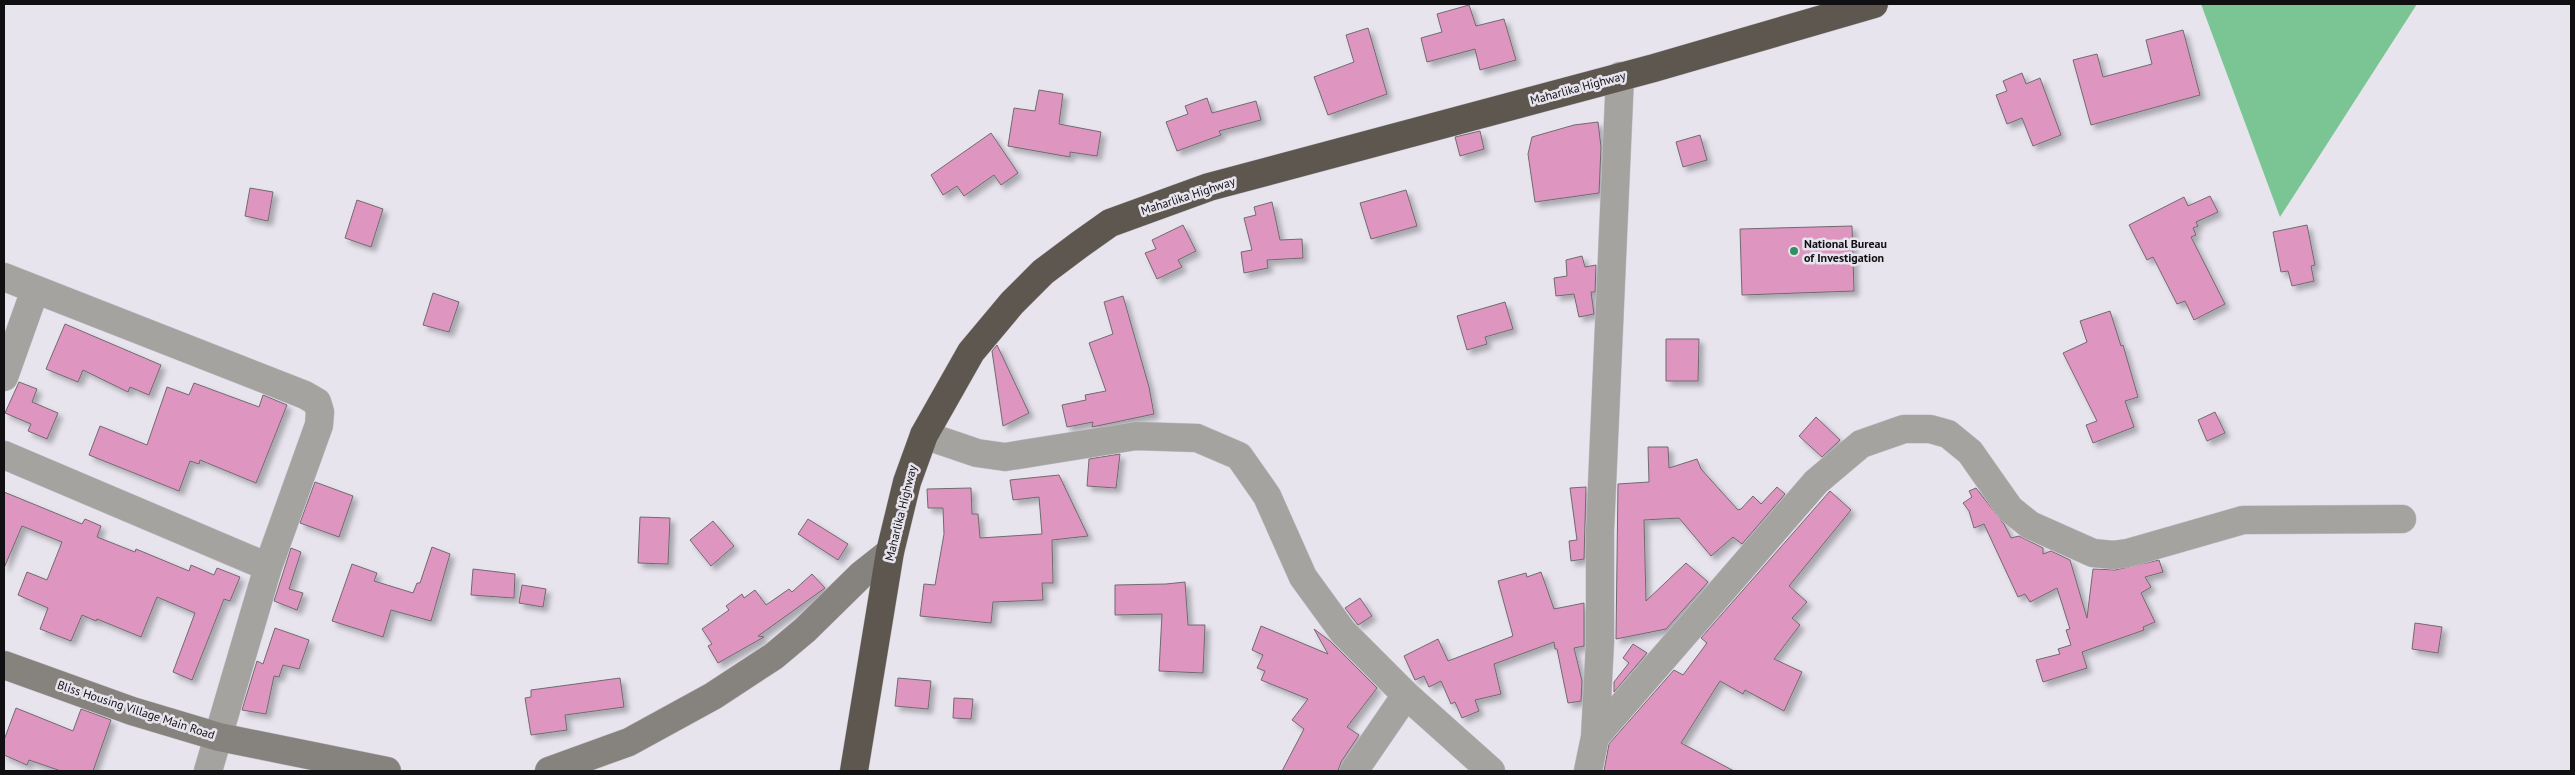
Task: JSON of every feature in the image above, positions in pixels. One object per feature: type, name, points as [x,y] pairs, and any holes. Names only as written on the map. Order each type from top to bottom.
[{"type":"highway","name":"Maharlika Highway","points":[[854,771],[890,552],[907,482],[924,435],[971,352],[1012,303],[1043,272],[1110,223],[1209,187],[1620,76],[1874,4]]},
{"type":"street","points":[[1588,771],[1595,737],[1600,642],[1600,531],[1620,76]]},
{"type":"street","points":[[4,277],[305,395],[317,402],[320,412],[319,425],[268,567],[208,771]]},
{"type":"street","points":[[4,377],[36,290]]},
{"type":"street","points":[[1595,737],[1816,482],[1861,444],[1904,429],[1930,429],[1948,434],[1970,452],[2010,509],[2030,525],[2092,553],[2113,555],[2128,553],[2243,520],[2402,519]]},
{"type":"street","points":[[924,435],[991,456],[1005,457],[1136,436],[1198,438],[1239,456],[1267,496],[1303,577],[1343,632],[1406,696],[1491,771]]},
{"type":"street","points":[[4,455],[268,567]]},
{"type":"street","points":[[549,771],[629,742],[713,696],[774,656],[805,630],[860,575],[890,552]]},
{"type":"street","name":"Bliss Housing Village Main Road","points":[[4,665],[132,711],[219,737],[387,771]]},
{"type":"street","points":[[1354,771],[1406,696]]},
{"type":"green space","points":[[2201,4],[2417,4],[2280,217]]},
{"type":"building","points":[[1469,5],[1476,26],[1504,19],[1516,60],[1480,70],[1475,49],[1427,62],[1421,38],[1442,32],[1437,14]]},
{"type":"building","points":[[1368,28],[1387,94],[1328,115],[1314,77],[1354,62],[1346,35]]},
{"type":"building","points":[[2183,30],[2200,95],[2091,125],[2073,60],[2097,54],[2103,77],[2152,64],[2146,40]]},
{"type":"building","points":[[2022,73],[2026,84],[2040,78],[2061,135],[2033,146],[2022,118],[2007,124],[1996,95],[2007,91],[2003,81]]},
{"type":"building","points":[[1039,90],[1063,94],[1059,124],[1101,132],[1097,156],[1070,152],[1070,157],[1008,146],[1014,108],[1035,111]]},
{"type":"building","points":[[1207,98],[1212,113],[1256,101],[1261,120],[1219,131],[1221,135],[1177,151],[1166,122],[1188,114],[1185,106]]},
{"type":"building","points":[[1598,122],[1601,147],[1599,193],[1535,202],[1528,154],[1532,137],[1574,125]]},
{"type":"building","points":[[1480,131],[1484,149],[1460,156],[1455,137]]},
{"type":"building","points":[[991,133],[1018,173],[1001,185],[994,175],[964,196],[957,186],[943,195],[931,175]]},
{"type":"building","points":[[1700,135],[1707,160],[1683,167],[1676,142]]},
{"type":"building","points":[[250,188],[273,192],[268,221],[245,216]]},
{"type":"building","points":[[1406,190],[1417,226],[1371,239],[1360,203]]},
{"type":"building","points":[[2210,196],[2218,212],[2196,222],[2198,226],[2193,228],[2196,235],[2191,237],[2225,304],[2194,320],[2185,301],[2177,304],[2153,257],[2147,260],[2129,225],[2184,197],[2188,206]]},
{"type":"building","points":[[357,200],[383,209],[371,247],[345,238]]},
{"type":"building","points":[[1272,202],[1280,240],[1302,239],[1303,258],[1267,260],[1268,268],[1244,273],[1241,252],[1252,250],[1244,218],[1256,215],[1254,207]]},
{"type":"building","points":[[1183,225],[1196,251],[1178,260],[1182,267],[1157,279],[1145,253],[1156,249],[1152,240]]},
{"type":"building","points":[[2307,225],[2315,265],[2311,266],[2314,281],[2292,286],[2288,271],[2281,272],[2273,232]]},
{"type":"building","points":[[1852,226],[1854,291],[1742,295],[1740,229]]},
{"type":"building","points":[[1582,256],[1585,267],[1596,265],[1595,292],[1591,292],[1594,314],[1579,317],[1574,294],[1556,296],[1554,278],[1567,276],[1566,260]]},
{"type":"building","points":[[433,293],[459,302],[449,332],[423,325]]},
{"type":"building","points":[[1123,296],[1149,387],[1154,414],[1092,427],[1093,422],[1067,427],[1062,405],[1086,400],[1085,395],[1106,391],[1089,343],[1113,334],[1104,302]]},
{"type":"building","points":[[1505,302],[1513,329],[1485,337],[1487,344],[1467,350],[1457,316]]},
{"type":"building","points":[[2110,311],[2121,346],[2123,345],[2138,397],[2125,401],[2134,427],[2093,443],[2086,425],[2097,421],[2063,353],[2087,342],[2080,321]]},
{"type":"building","points":[[65,324],[161,365],[149,395],[130,387],[128,392],[83,370],[78,382],[46,369]]},
{"type":"building","points":[[1666,339],[1699,339],[1698,381],[1666,381]]},
{"type":"building","points":[[997,345],[1029,413],[1003,426],[992,351]]},
{"type":"building","points":[[19,382],[37,389],[32,402],[58,413],[47,439],[28,431],[31,424],[5,413]]},
{"type":"building","points":[[194,383],[259,407],[263,395],[287,405],[256,483],[200,460],[199,464],[190,461],[179,491],[89,455],[100,426],[147,445],[167,387],[189,395]]},
{"type":"building","points":[[2215,412],[2225,433],[2207,441],[2198,420]]},
{"type":"building","points":[[1816,417],[1840,440],[1822,457],[1799,436]]},
{"type":"building","points":[[1648,447],[1668,447],[1669,468],[1697,459],[1701,469],[1738,510],[1753,496],[1761,504],[1777,487],[1785,494],[1742,544],[1733,537],[1711,556],[1679,518],[1644,520],[1646,601],[1686,563],[1708,582],[1666,629],[1616,639],[1618,484],[1649,482]]},
{"type":"building","points":[[1120,454],[1116,488],[1087,486],[1089,459]]},
{"type":"building","points":[[1059,475],[1088,536],[1052,540],[1053,583],[1042,583],[1043,600],[993,602],[991,623],[920,616],[924,584],[935,585],[944,534],[943,508],[928,508],[927,489],[971,488],[972,514],[978,514],[980,538],[1042,534],[1039,497],[1013,500],[1010,480]]},
{"type":"building","points":[[315,482],[353,496],[339,537],[300,523]]},
{"type":"building","points":[[1586,487],[1584,559],[1571,561],[1569,541],[1577,540],[1570,488]]},
{"type":"building","points":[[1976,488],[2004,524],[2011,538],[2019,536],[2043,548],[2043,554],[2051,551],[2070,560],[2087,618],[2093,569],[2115,570],[2159,560],[2163,572],[2145,577],[2151,587],[2141,593],[2155,622],[2143,627],[2144,630],[2082,652],[2087,668],[2043,682],[2036,660],[2060,654],[2058,649],[2071,645],[2066,630],[2070,629],[2057,588],[2030,602],[2025,594],[2018,597],[1984,524],[1974,528],[1969,511],[1963,503],[1972,497],[1969,491]]},
{"type":"building","points":[[1830,491],[1851,510],[1789,586],[1807,602],[1792,618],[1800,625],[1774,659],[1802,672],[1784,711],[1745,690],[1743,694],[1720,681],[1681,743],[1734,771],[1604,771],[1609,744],[1674,670],[1683,675],[1707,643],[1701,638]]},
{"type":"building","points":[[4,492],[82,524],[85,519],[101,526],[97,537],[135,552],[136,549],[189,571],[191,565],[214,575],[217,568],[240,577],[230,601],[224,599],[192,680],[173,672],[195,613],[157,597],[141,637],[82,615],[71,641],[40,629],[48,608],[18,595],[27,572],[47,580],[62,542],[22,526],[4,568]]},
{"type":"building","points":[[640,517],[670,518],[668,564],[638,563]]},
{"type":"building","points":[[808,519],[848,544],[838,560],[798,534]]},
{"type":"building","points":[[713,521],[734,546],[711,566],[690,540]]},
{"type":"building","points":[[432,547],[450,554],[431,621],[391,610],[383,637],[332,621],[352,564],[377,573],[374,581],[413,593],[417,583],[420,583]]},
{"type":"building","points":[[291,548],[301,552],[289,589],[303,593],[297,610],[274,601]]},
{"type":"building","points":[[473,569],[515,574],[514,598],[471,595]]},
{"type":"building","points":[[1541,572],[1554,609],[1584,603],[1584,646],[1574,648],[1582,681],[1581,701],[1568,703],[1554,642],[1494,664],[1501,694],[1475,700],[1479,711],[1462,718],[1455,702],[1451,704],[1441,681],[1429,687],[1424,676],[1415,680],[1404,656],[1438,639],[1448,661],[1513,636],[1498,581],[1526,573],[1527,577]]},
{"type":"building","points":[[812,574],[825,588],[758,636],[764,637],[718,663],[708,646],[712,644],[702,629],[729,610],[726,606],[742,594],[744,598],[755,590],[766,605],[789,589],[792,592]]},
{"type":"building","points":[[1185,582],[1188,625],[1205,625],[1203,673],[1159,671],[1162,614],[1115,615],[1115,585]]},
{"type":"building","points":[[522,585],[546,589],[543,607],[519,603]]},
{"type":"building","points":[[1360,598],[1372,616],[1358,625],[1345,608]]},
{"type":"building","points":[[2415,623],[2442,627],[2438,653],[2412,649]]},
{"type":"building","points":[[1261,626],[1328,654],[1314,629],[1330,641],[1377,688],[1347,727],[1359,735],[1341,762],[1338,771],[1282,771],[1304,729],[1292,720],[1308,699],[1261,680],[1265,671],[1257,668],[1263,655],[1252,650]]},
{"type":"building","points":[[275,628],[309,640],[299,669],[283,665],[279,677],[274,676],[266,714],[242,710],[257,661],[263,664]]},
{"type":"building","points":[[1633,644],[1647,653],[1614,692],[1614,682],[1629,663],[1623,658]]},
{"type":"building","points":[[620,678],[624,707],[565,715],[567,730],[531,735],[525,698],[531,697],[531,690]]},
{"type":"building","points":[[898,678],[931,681],[928,709],[895,706]]},
{"type":"building","points":[[954,698],[973,699],[971,719],[953,718]]},
{"type":"building","points":[[16,708],[73,731],[81,709],[111,720],[93,771],[61,771],[29,760],[27,765],[4,755],[4,740]]},
{"type":"place","name":"National Bureau of Investigation","points":[[1794,251]]}]
